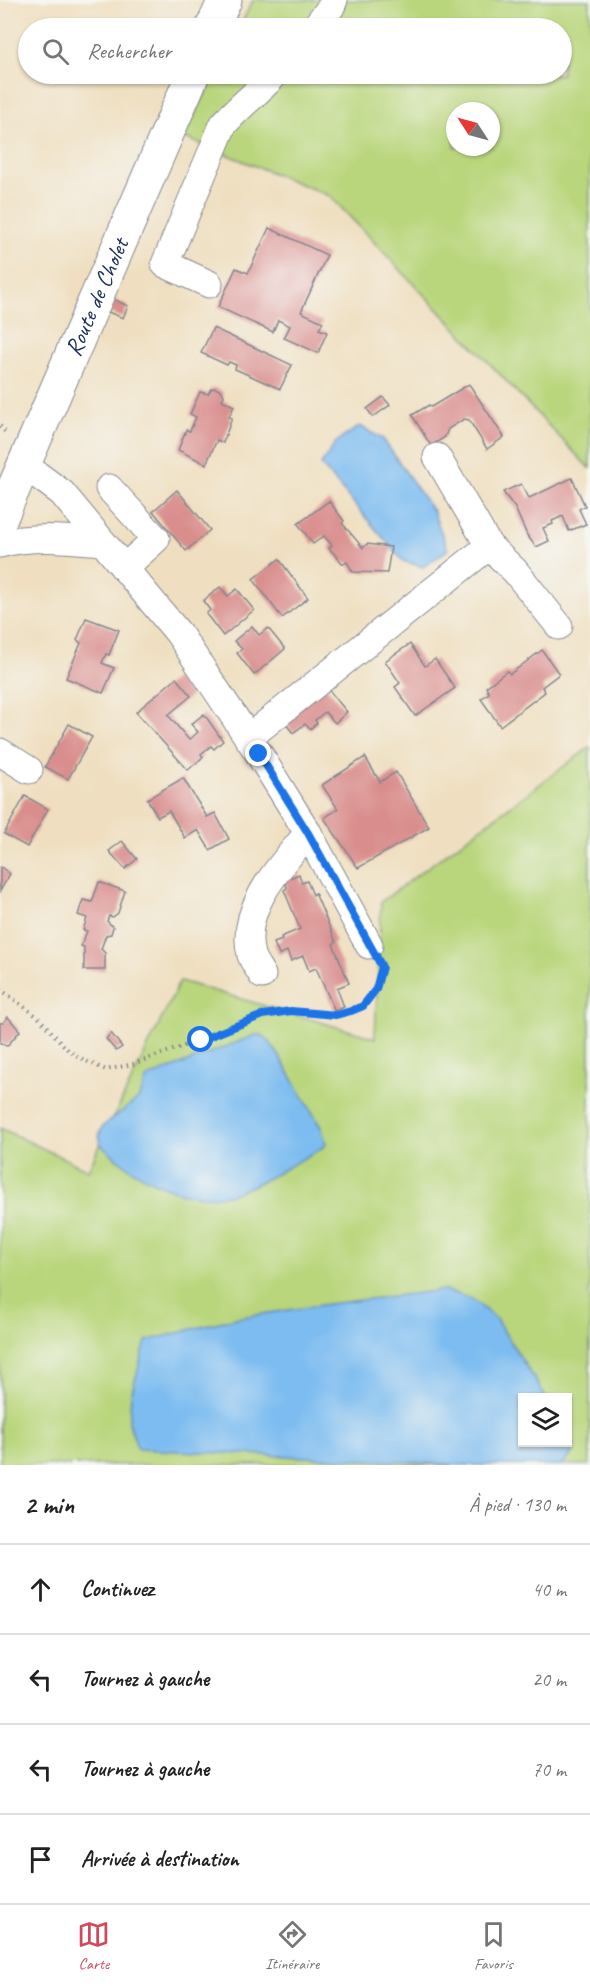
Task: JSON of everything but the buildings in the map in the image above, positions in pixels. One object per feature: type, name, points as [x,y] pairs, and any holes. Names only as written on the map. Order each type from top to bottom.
[{"type":"main road","points":[[217,18],[225,0]]},
{"type":"main road","name":"Route de Cholet","points":[[0,520],[189,84]]},
{"type":"street","points":[[322,18],[334,0]]},
{"type":"street","points":[[209,284],[165,264],[223,125],[237,108],[267,84]]},
{"type":"street","points":[[437,458],[489,546],[515,572],[559,626]]},
{"type":"street","points":[[24,465],[63,493],[179,634],[308,833],[369,945]]},
{"type":"street","points":[[109,488],[156,539],[124,568]]},
{"type":"street","points":[[0,544],[48,538],[102,542]]},
{"type":"street","points":[[248,738],[489,546]]},
{"type":"street","points":[[0,752],[29,770]]},
{"type":"street","points":[[262,975],[252,956],[250,944],[249,933],[255,909],[271,880],[308,833]]},
{"type":"path","points":[[0,989],[38,1017],[68,1050],[106,1070],[133,1065],[263,1015],[291,1011],[336,1015],[363,1006],[376,989],[382,967],[369,945]]},
{"type":"green space","points":[[253,0],[590,0],[590,469],[330,196],[183,137],[211,84],[572,84],[572,18],[244,18]]},
{"type":"green space","points":[[590,747],[590,1465],[0,1465],[0,1128],[88,1170],[180,981],[375,1038],[381,902]]},
{"type":"water","points":[[360,426],[383,439],[433,511],[448,550],[423,567],[403,561],[321,465],[335,443]]},
{"type":"water","points":[[255,1035],[262,1035],[267,1039],[278,1054],[322,1129],[326,1144],[322,1148],[272,1176],[232,1194],[204,1196],[172,1190],[156,1183],[127,1166],[101,1145],[100,1134],[104,1125],[139,1098],[147,1078]]},
{"type":"water","points":[[444,1290],[472,1299],[496,1319],[543,1393],[518,1393],[518,1447],[572,1447],[572,1441],[573,1450],[569,1458],[560,1465],[468,1465],[138,1449],[129,1424],[131,1395],[146,1341],[235,1318]]},
{"type":"route","points":[[201,1040],[263,1015],[291,1011],[336,1015],[351,1011],[363,1006],[376,989],[382,967],[308,833],[259,754]]}]
